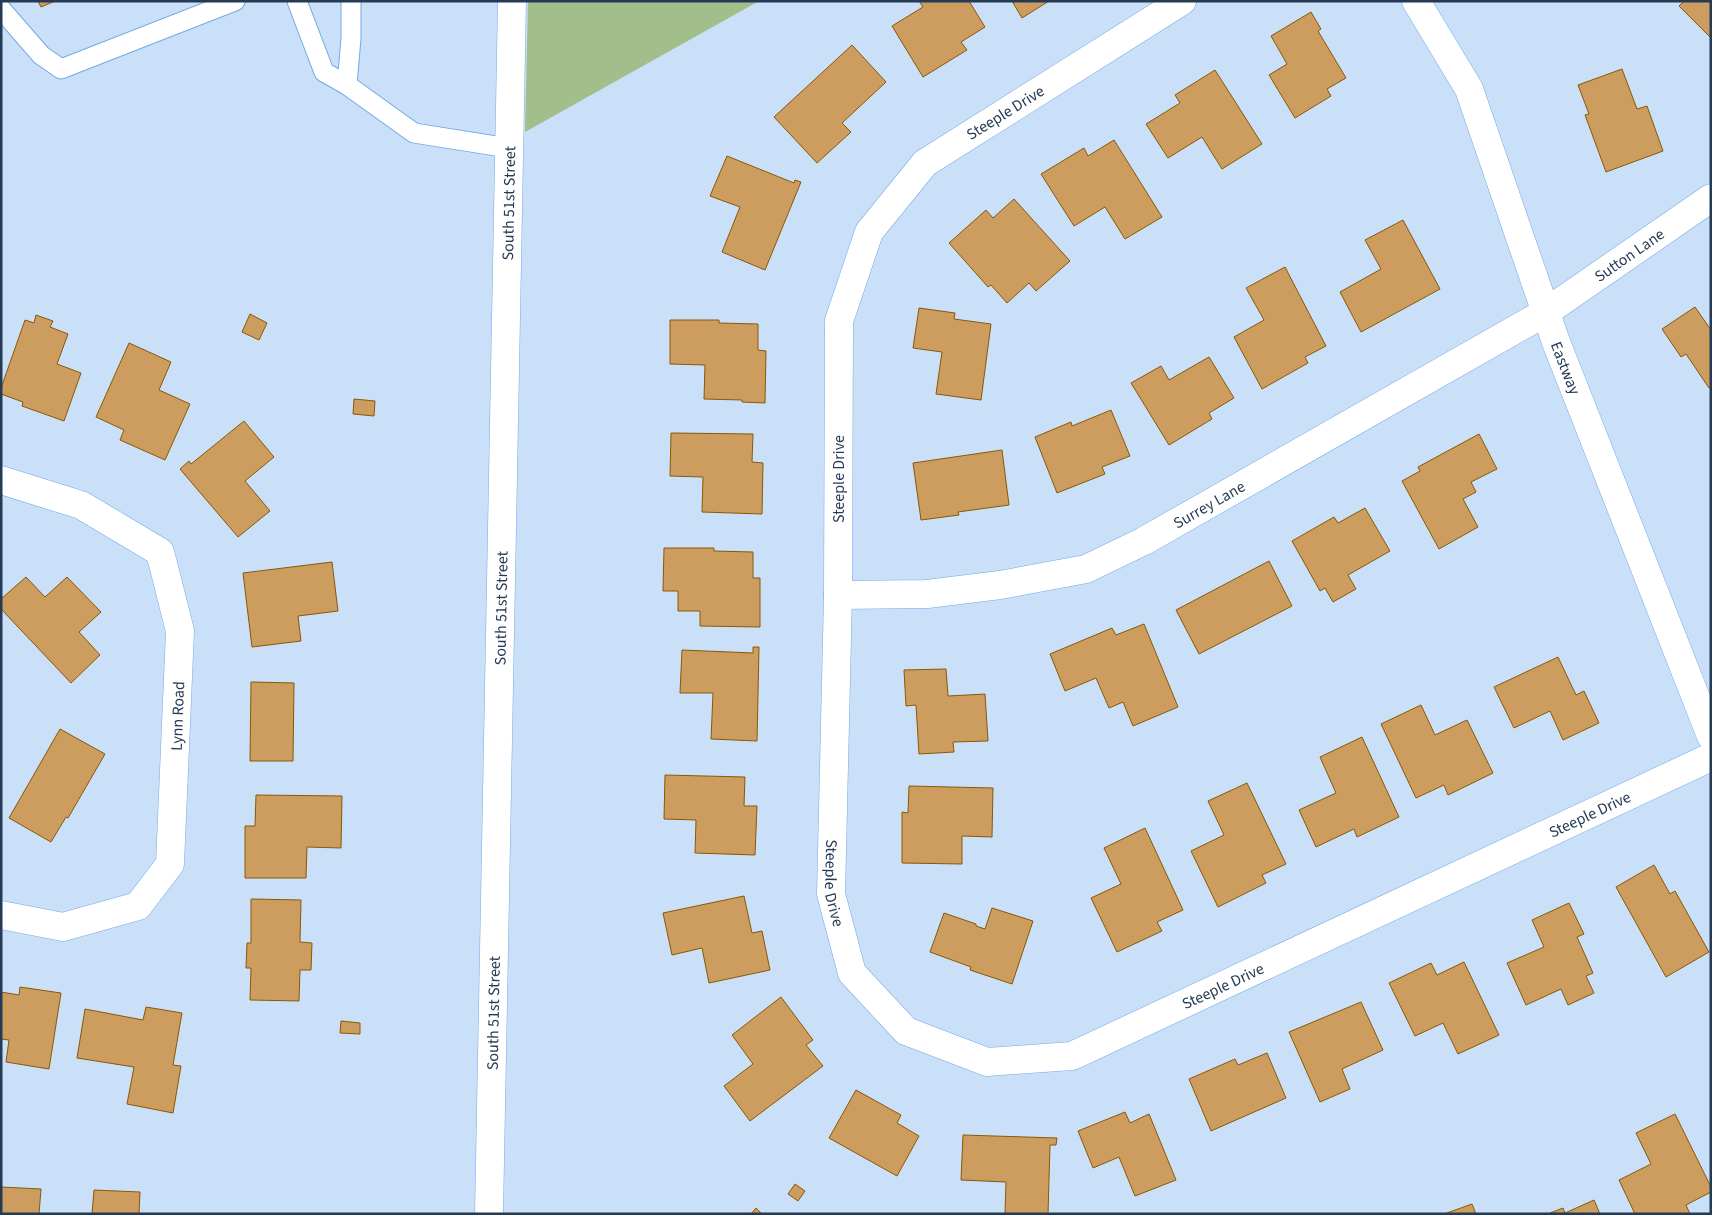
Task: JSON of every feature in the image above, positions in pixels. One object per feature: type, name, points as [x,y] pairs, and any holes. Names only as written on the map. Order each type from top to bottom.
[{"type":"street","name":"South 51st Street","points":[[489,1214],[512,1]]},
{"type":"street","name":"Steeple Drive","points":[[1182,1],[925,163],[869,232],[839,321],[838,595],[831,894],[852,973],[906,1031],[987,1062],[1072,1056],[1711,757]]},
{"type":"street","name":"Eastway","points":[[1416,1],[1469,89],[1546,312],[1711,736]]},
{"type":"street","name":"Sutton Lane","points":[[1546,312],[1711,198]]},
{"type":"street","name":"Surrey Lane","points":[[838,595],[927,594],[1000,585],[1086,569],[1144,541],[1546,312]]},
{"type":"street","name":"Lynn Road","points":[[1,480],[81,506],[160,552],[180,630],[170,864],[138,906],[63,927],[1,915]]},
{"type":"lane","points":[[1,9],[40,55],[61,69],[235,1]]},
{"type":"lane","points":[[297,1],[324,72],[346,84],[414,133],[509,148]]},
{"type":"lane","points":[[346,84],[351,38],[351,1]]},
{"type":"green space","points":[[528,1],[759,1],[525,132]]},
{"type":"building","points":[[38,1],[55,1],[41,7]]},
{"type":"building","points":[[919,1],[969,1],[985,27],[961,42],[967,50],[923,77],[892,26],[923,7]]},
{"type":"building","points":[[1012,1],[1049,1],[1022,18]]},
{"type":"building","points":[[1684,1],[1711,1],[1711,38],[1679,6]]},
{"type":"building","points":[[1311,12],[1321,29],[1318,31],[1346,78],[1327,89],[1331,96],[1295,118],[1269,75],[1287,64],[1271,36]]},
{"type":"building","points":[[852,45],[886,82],[842,123],[851,132],[817,163],[774,117]]},
{"type":"building","points":[[1622,69],[1637,109],[1647,106],[1663,151],[1606,172],[1585,115],[1589,114],[1578,85]]},
{"type":"building","points":[[1215,70],[1262,144],[1222,169],[1202,137],[1168,158],[1146,124],[1180,103],[1175,95]]},
{"type":"building","points":[[1114,140],[1162,217],[1125,239],[1105,207],[1074,226],[1041,174],[1084,148],[1088,156]]},
{"type":"building","points":[[727,156],[794,183],[795,180],[801,182],[765,270],[722,252],[740,207],[710,196]]},
{"type":"building","points":[[1014,199],[1070,261],[1036,291],[1029,283],[1007,303],[991,285],[988,287],[949,243],[986,210],[993,218]]},
{"type":"building","points":[[1403,220],[1440,289],[1361,332],[1340,292],[1381,269],[1365,240]]},
{"type":"building","points":[[1285,267],[1326,346],[1305,357],[1308,363],[1262,389],[1234,337],[1264,320],[1246,288]]},
{"type":"building","points":[[1695,307],[1711,330],[1711,387],[1709,388],[1686,354],[1681,357],[1662,329]]},
{"type":"building","points":[[919,308],[955,313],[954,319],[991,324],[981,400],[936,394],[942,352],[913,348]]},
{"type":"building","points":[[250,314],[267,323],[259,340],[242,332]]},
{"type":"building","points":[[36,315],[53,321],[50,327],[68,334],[57,364],[81,373],[64,421],[22,406],[23,402],[1,394],[1,388],[25,320],[34,323]]},
{"type":"building","points":[[670,320],[719,320],[719,323],[758,324],[758,350],[766,351],[765,403],[704,399],[705,365],[670,364]]},
{"type":"building","points":[[129,343],[171,362],[159,390],[190,404],[165,460],[120,440],[124,430],[96,417]]},
{"type":"building","points":[[1209,357],[1234,398],[1209,413],[1212,419],[1169,445],[1131,383],[1161,366],[1169,380]]},
{"type":"building","points":[[354,399],[375,401],[374,416],[353,414]]},
{"type":"building","points":[[1111,410],[1130,456],[1102,467],[1105,474],[1057,493],[1035,437],[1071,422],[1072,426]]},
{"type":"building","points":[[244,421],[274,457],[245,481],[270,511],[238,537],[180,469],[189,461],[191,464]]},
{"type":"building","points":[[671,433],[753,434],[752,462],[763,463],[762,514],[702,512],[703,477],[670,476]]},
{"type":"building","points":[[1479,434],[1497,469],[1471,482],[1476,492],[1463,499],[1478,527],[1439,549],[1402,481],[1420,471],[1418,467]]},
{"type":"building","points":[[1002,450],[1009,505],[958,512],[959,515],[921,520],[913,463]]},
{"type":"building","points":[[1365,508],[1390,551],[1348,575],[1356,589],[1333,602],[1325,588],[1320,591],[1292,541],[1334,517],[1338,523]]},
{"type":"building","points":[[664,548],[714,548],[714,551],[753,552],[753,578],[760,578],[760,627],[700,626],[700,611],[678,611],[678,591],[663,591]]},
{"type":"building","points":[[1269,561],[1292,606],[1199,654],[1176,610]]},
{"type":"building","points":[[332,562],[338,611],[298,616],[301,641],[252,647],[243,573]]},
{"type":"building","points":[[26,577],[45,597],[67,577],[101,612],[79,632],[100,655],[71,683],[1,609],[1,599]]},
{"type":"building","points":[[1144,624],[1178,707],[1133,726],[1123,702],[1109,708],[1096,678],[1065,691],[1050,654],[1112,628],[1116,635]]},
{"type":"building","points":[[753,647],[759,647],[757,741],[711,739],[713,693],[680,693],[682,650],[753,653]]},
{"type":"building","points":[[1558,657],[1576,695],[1584,691],[1599,723],[1563,740],[1550,711],[1514,728],[1494,687]]},
{"type":"building","points":[[946,669],[948,696],[985,694],[988,741],[953,742],[954,752],[919,754],[916,705],[906,706],[904,670]]},
{"type":"building","points":[[251,682],[294,683],[293,761],[250,761]]},
{"type":"building","points":[[1421,705],[1435,735],[1467,720],[1493,773],[1448,795],[1444,785],[1416,798],[1381,724]]},
{"type":"building","points":[[60,729],[105,754],[68,818],[66,817],[51,842],[9,818]]},
{"type":"building","points":[[1362,737],[1399,817],[1357,837],[1354,829],[1316,847],[1299,810],[1336,793],[1320,757]]},
{"type":"building","points":[[665,775],[745,777],[744,806],[757,806],[755,855],[695,853],[696,820],[664,819]]},
{"type":"building","points":[[1247,783],[1286,864],[1262,875],[1266,883],[1218,907],[1191,851],[1224,835],[1208,801]]},
{"type":"building","points":[[909,786],[993,788],[992,837],[962,836],[962,864],[902,863],[902,812],[908,813]]},
{"type":"building","points":[[256,795],[342,796],[341,848],[307,847],[306,878],[245,878],[245,826],[255,826]]},
{"type":"building","points":[[1145,828],[1183,910],[1157,922],[1162,931],[1117,952],[1091,898],[1121,884],[1104,848]]},
{"type":"building","points":[[1654,865],[1670,894],[1675,891],[1709,952],[1666,977],[1616,887]]},
{"type":"building","points":[[744,896],[752,933],[762,931],[770,970],[709,983],[702,948],[672,955],[663,913]]},
{"type":"building","points":[[251,899],[301,900],[300,942],[312,943],[311,970],[300,970],[299,1001],[250,1000],[251,968],[246,968],[247,943],[251,943]]},
{"type":"building","points":[[1569,903],[1584,934],[1577,937],[1593,973],[1586,976],[1594,993],[1568,1005],[1561,989],[1526,1005],[1507,963],[1544,947],[1532,920]]},
{"type":"building","points":[[992,908],[1033,921],[1012,984],[970,970],[971,967],[930,952],[944,913],[985,929]]},
{"type":"building","points":[[1464,962],[1499,1035],[1458,1054],[1443,1023],[1415,1036],[1389,983],[1431,963],[1437,975]]},
{"type":"building","points":[[20,987],[61,993],[49,1069],[6,1062],[9,1040],[1,1039],[1,992],[19,995]]},
{"type":"building","points":[[781,997],[813,1040],[806,1045],[823,1066],[750,1121],[724,1086],[753,1064],[732,1035]]},
{"type":"building","points":[[1361,1002],[1383,1050],[1342,1069],[1350,1089],[1320,1102],[1289,1032]]},
{"type":"building","points":[[146,1007],[182,1013],[173,1065],[181,1066],[173,1113],[127,1104],[134,1067],[77,1058],[85,1009],[143,1020]]},
{"type":"building","points":[[341,1021],[360,1023],[360,1034],[340,1033]]},
{"type":"building","points":[[1267,1053],[1286,1098],[1211,1131],[1189,1079],[1235,1059],[1238,1065]]},
{"type":"building","points":[[856,1090],[901,1115],[897,1123],[919,1136],[897,1176],[829,1138]]},
{"type":"building","points":[[1125,1112],[1130,1123],[1149,1114],[1176,1180],[1135,1196],[1119,1157],[1093,1168],[1078,1131]]},
{"type":"building","points":[[1675,1114],[1711,1187],[1711,1192],[1686,1205],[1690,1214],[1635,1214],[1619,1180],[1651,1164],[1636,1133]]},
{"type":"building","points":[[963,1135],[1057,1138],[1056,1145],[1050,1145],[1048,1214],[1005,1214],[1006,1182],[961,1180]]},
{"type":"building","points":[[795,1184],[805,1191],[798,1201],[788,1194]]},
{"type":"building","points":[[1,1187],[41,1189],[39,1214],[1,1214]]},
{"type":"building","points":[[94,1190],[140,1192],[139,1214],[92,1214]]},
{"type":"building","points":[[1594,1200],[1600,1214],[1550,1213],[1563,1208],[1565,1213]]},
{"type":"building","points":[[1472,1204],[1476,1214],[1444,1214]]},
{"type":"building","points":[[756,1208],[762,1214],[751,1214]]}]
